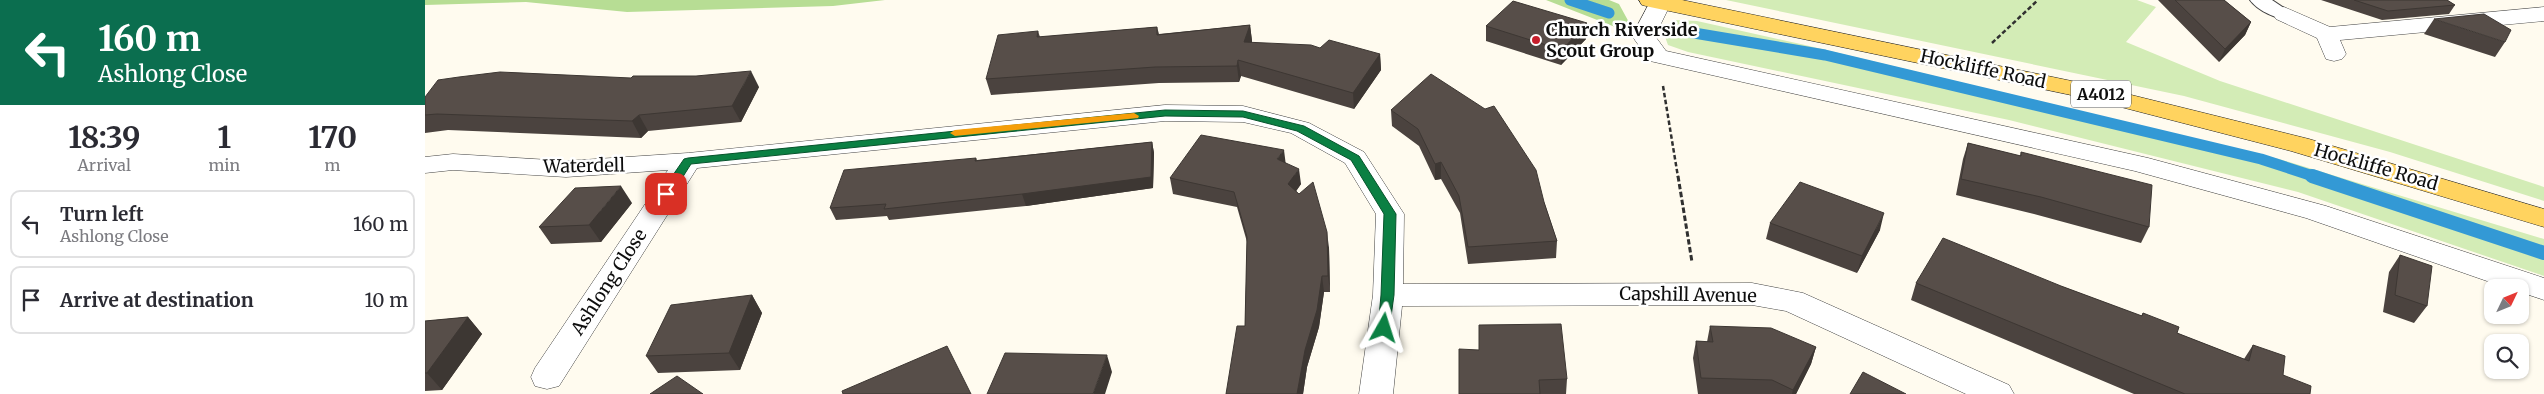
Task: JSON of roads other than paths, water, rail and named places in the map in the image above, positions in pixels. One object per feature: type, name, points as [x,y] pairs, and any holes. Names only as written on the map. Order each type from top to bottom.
[{"type":"main road","name":"Hockliffe Road","points":[[1655,2],[2091,92],[2301,144],[2544,218]]},
{"type":"street","points":[[1655,2],[1643,36],[1657,56],[2139,164],[2316,212],[2544,289]]},
{"type":"street","points":[[2283,14],[2330,44],[2544,14]]},
{"type":"street","name":"Waterdell","points":[[425,165],[453,162],[566,169],[688,161],[1165,113],[1243,114],[1301,128],[1355,158],[1390,214],[1388,295],[1376,394]]},
{"type":"street","name":"Ashlong Close","points":[[547,377],[688,161]]},
{"type":"street","name":"Capshill Avenue","points":[[1388,295],[1752,294],[1792,301],[1997,394]]},
{"type":"lane","points":[[2259,0],[2283,14]]},
{"type":"waterway","points":[[1570,0],[1609,13]]},
{"type":"waterway","points":[[1682,31],[1825,55],[2261,159],[2316,177]]},
{"type":"waterway","points":[[2312,176],[2544,253]]},
{"type":"place","name":"Church Riverside Scout Group","points":[[1536,40]]}]
